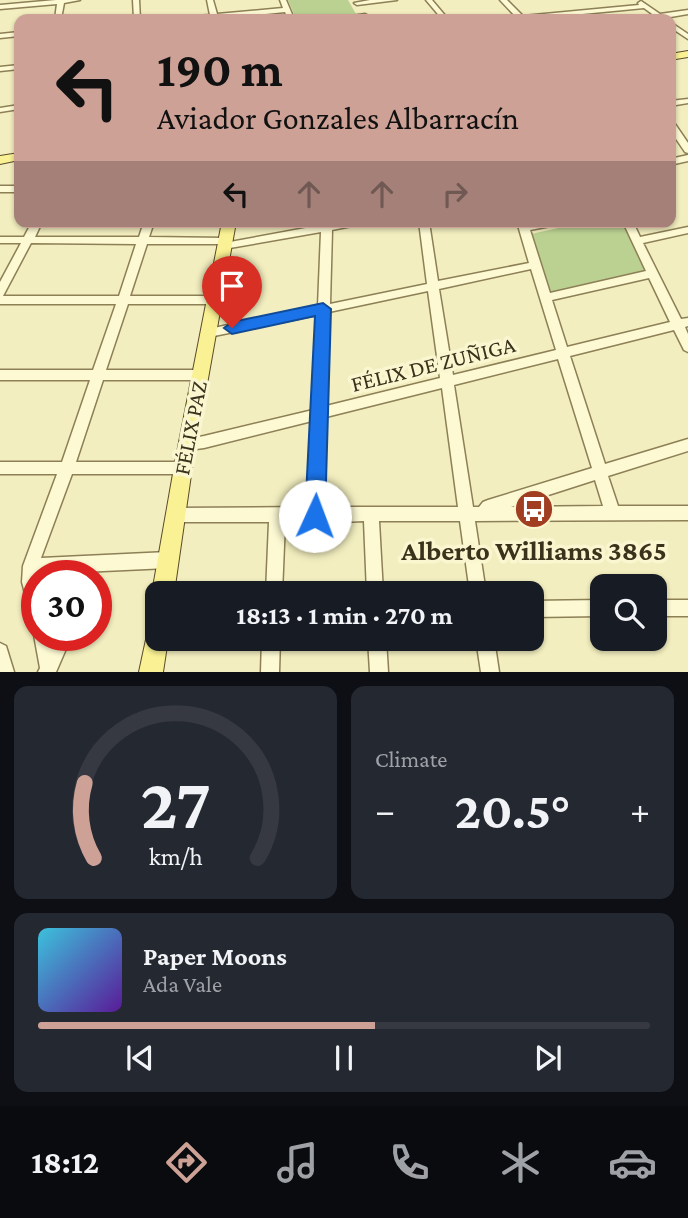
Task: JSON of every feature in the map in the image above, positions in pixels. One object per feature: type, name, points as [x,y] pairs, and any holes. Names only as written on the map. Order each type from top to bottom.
[{"type":"main road","name":"FÉLIX PAZ","points":[[164,581],[228,228]]},
{"type":"main road","points":[[151,672],[154,651]]},
{"type":"street","points":[[0,6],[76,0]]},
{"type":"street","points":[[283,0],[289,14]]},
{"type":"street","points":[[356,2],[394,0]]},
{"type":"street","points":[[429,0],[441,14]]},
{"type":"street","points":[[502,0],[517,14]]},
{"type":"street","points":[[636,0],[656,14]]},
{"type":"street","points":[[582,6],[593,14]]},
{"type":"street","points":[[571,14],[645,6]]},
{"type":"street","points":[[250,14],[287,10]]},
{"type":"street","points":[[676,132],[688,150]]},
{"type":"street","points":[[0,293],[34,228]]},
{"type":"street","points":[[33,560],[147,228]]},
{"type":"street","points":[[0,240],[143,240],[225,244],[311,228]]},
{"type":"street","points":[[315,516],[327,228]]},
{"type":"street","points":[[425,228],[448,383],[474,515],[477,581]]},
{"type":"street","points":[[524,228],[613,514]]},
{"type":"street","points":[[631,228],[682,323],[688,347]]},
{"type":"street","points":[[637,242],[688,230]]},
{"type":"street","points":[[209,333],[535,265]]},
{"type":"street","points":[[545,298],[653,273]]},
{"type":"street","points":[[0,300],[214,300]]},
{"type":"street","name":"FÉLIX DE ZUÑIGA","points":[[188,444],[448,383],[682,323]]},
{"type":"street","points":[[0,375],[200,375]]},
{"type":"street","points":[[474,515],[488,507],[688,445]]},
{"type":"street","points":[[0,468],[183,468]]},
{"type":"street","points":[[175,515],[688,513]]},
{"type":"street","points":[[274,581],[277,516]]},
{"type":"street","points":[[371,516],[374,581]]},
{"type":"street","points":[[112,563],[167,561]]},
{"type":"street","points":[[544,609],[590,608]]},
{"type":"street","points":[[667,608],[688,608]]},
{"type":"street","points":[[45,651],[48,671]]},
{"type":"street","points":[[48,671],[56,651]]},
{"type":"street","points":[[270,672],[271,651]]},
{"type":"street","points":[[378,651],[379,672]]},
{"type":"street","points":[[487,651],[490,672]]},
{"type":"street","points":[[0,652],[5,672]]},
{"type":"green space","points":[[288,0],[348,0],[356,14],[294,14]]},
{"type":"green space","points":[[558,228],[627,228],[646,272],[550,293],[531,234]]},
{"type":"place","name":"Alberto Williams 3865","points":[[534,509]]},
{"type":"route","points":[[232,328],[323,309],[315,516]]}]
